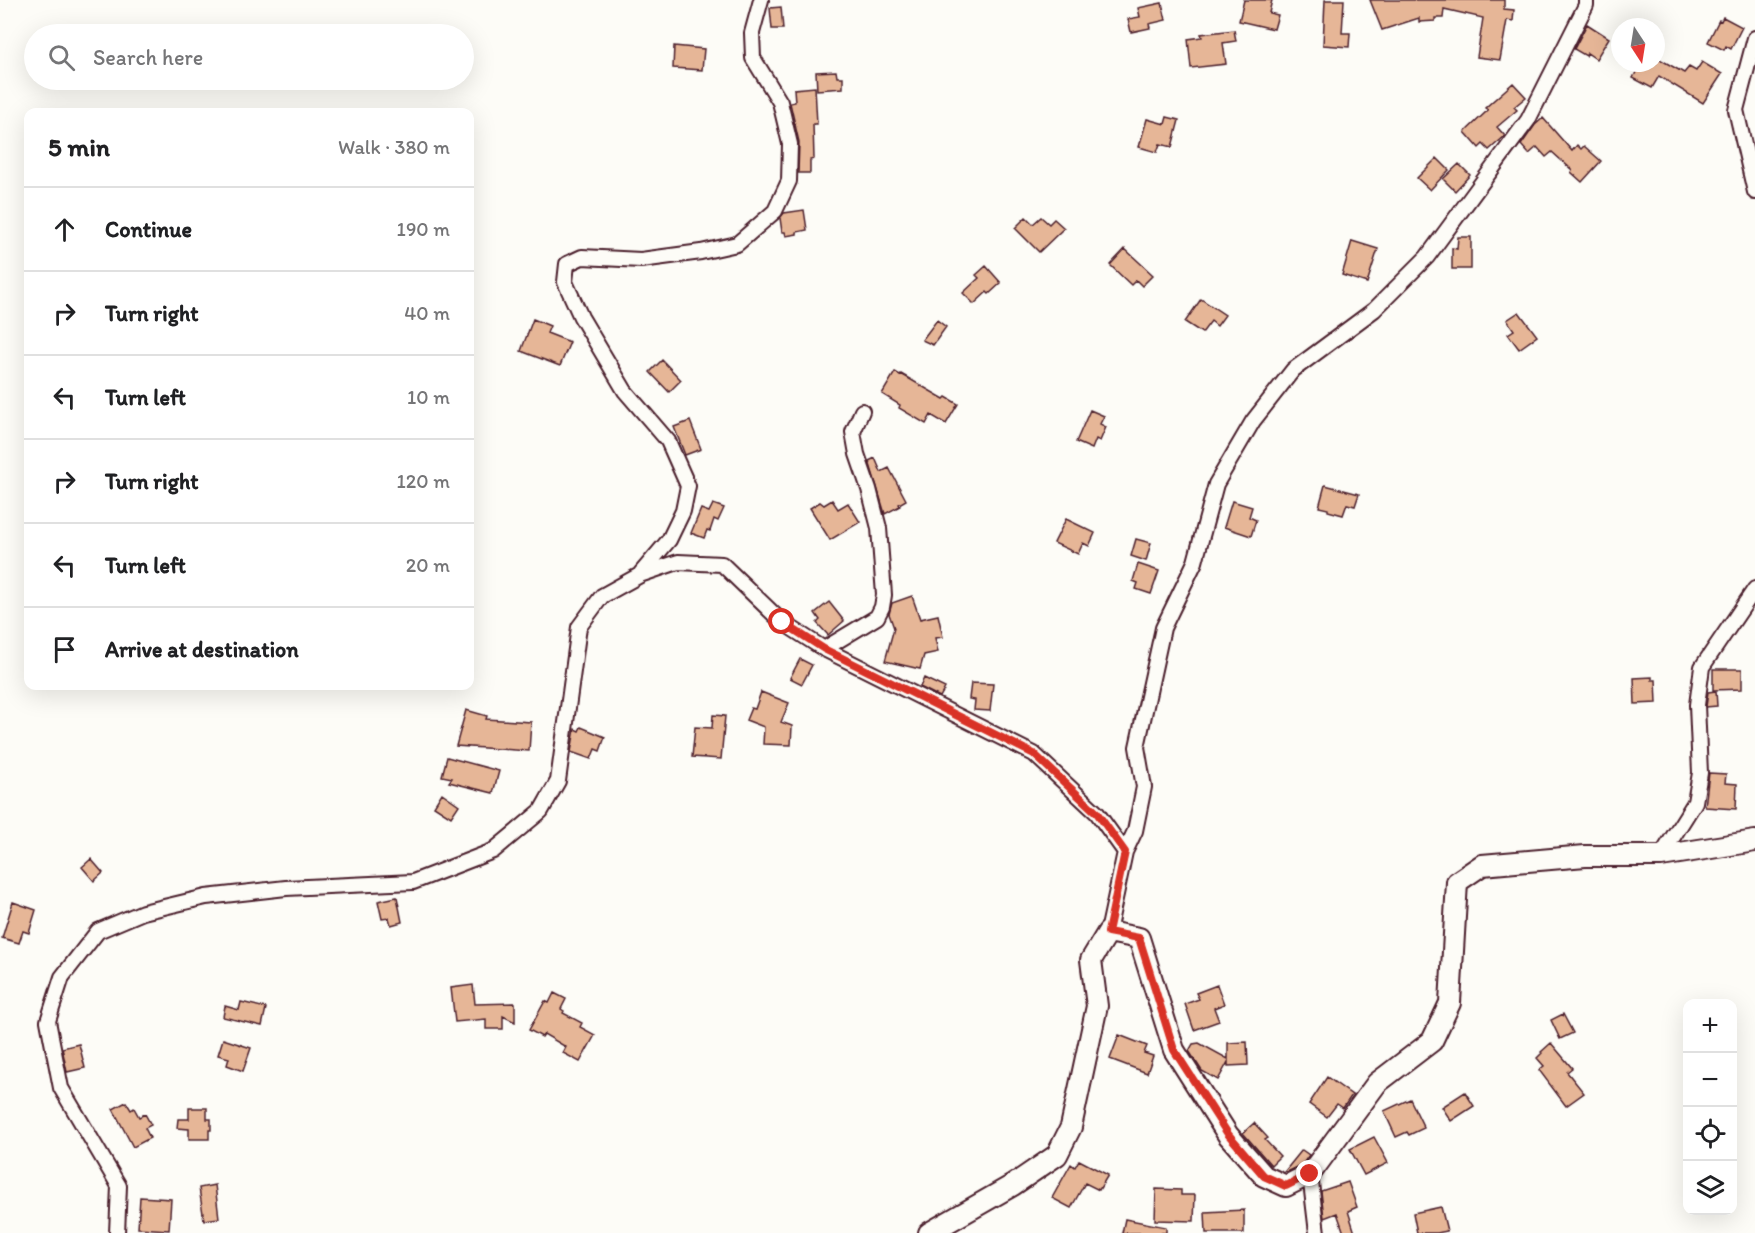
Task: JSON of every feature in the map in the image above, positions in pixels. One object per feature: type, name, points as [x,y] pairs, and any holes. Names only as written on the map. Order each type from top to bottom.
[{"type":"street","points":[[640,575],[669,540],[683,511],[688,486],[668,441],[625,391],[582,317],[565,282],[567,264],[582,257],[641,260],[701,252],[736,244],[775,211],[789,181],[790,144],[780,102],[753,58],[752,33],[761,0]]},
{"type":"street","points":[[929,1233],[1012,1185],[1057,1155],[1071,1127],[1097,1006],[1091,960],[1108,932],[1125,852],[1136,831],[1144,787],[1137,747],[1163,628],[1195,562],[1216,484],[1253,421],[1293,370],[1374,310],[1427,257],[1528,120],[1586,5],[1586,0]]},
{"type":"street","points":[[1755,38],[1736,110],[1755,192]]},
{"type":"street","points":[[1740,93],[1755,85]]},
{"type":"street","points":[[824,649],[877,617],[884,595],[879,528],[857,454],[853,432],[862,411]]},
{"type":"street","points":[[117,1233],[119,1186],[61,1088],[48,1021],[62,977],[98,931],[143,912],[206,897],[286,888],[412,882],[493,851],[541,811],[558,781],[579,627],[602,596],[640,575],[678,562],[722,564],[782,622],[824,649],[1034,754],[1097,813],[1125,852]]},
{"type":"street","points":[[1660,856],[1695,802],[1700,773],[1697,705],[1702,667],[1755,589]]},
{"type":"street","points":[[1108,932],[1139,938],[1174,1050],[1228,1134],[1264,1176],[1286,1186],[1310,1174],[1377,1083],[1432,1041],[1450,1003],[1457,882],[1482,865],[1585,856],[1660,856],[1755,841]]},
{"type":"street","points":[[1310,1174],[1317,1233]]},
{"type":"building","points":[[1244,0],[1272,0],[1269,13],[1278,15],[1274,29],[1239,21]]},
{"type":"building","points":[[1325,0],[1344,0],[1342,33],[1350,33],[1349,47],[1323,45]]},
{"type":"building","points":[[1370,0],[1504,0],[1504,9],[1514,10],[1513,21],[1507,20],[1500,60],[1477,57],[1483,18],[1444,9],[1443,18],[1435,18],[1435,21],[1419,22],[1419,18],[1382,30]]},
{"type":"building","points":[[1162,3],[1166,20],[1149,24],[1150,28],[1131,32],[1128,19],[1140,17],[1138,8]]},
{"type":"building","points":[[781,7],[783,29],[772,29],[770,8]]},
{"type":"building","points":[[1723,17],[1742,27],[1731,49],[1726,46],[1724,50],[1708,42],[1719,20],[1721,21]]},
{"type":"building","points":[[1587,24],[1609,38],[1596,59],[1574,49]]},
{"type":"building","points":[[1234,30],[1236,41],[1223,43],[1226,64],[1191,68],[1188,39],[1202,37],[1201,34]]},
{"type":"building","points":[[674,46],[704,49],[702,70],[673,68]]},
{"type":"building","points":[[1665,62],[1684,73],[1689,67],[1696,71],[1702,62],[1722,74],[1703,103],[1659,76],[1652,88],[1633,78],[1636,72],[1665,72]]},
{"type":"building","points":[[836,71],[837,77],[843,77],[843,88],[817,90],[816,72]]},
{"type":"building","points":[[1513,83],[1526,97],[1514,107],[1517,110],[1497,127],[1505,136],[1489,150],[1483,144],[1479,148],[1465,132],[1488,110],[1485,108]]},
{"type":"building","points":[[815,87],[817,124],[813,124],[814,159],[810,160],[810,173],[798,173],[799,142],[790,103],[795,102],[794,89]]},
{"type":"building","points":[[1167,117],[1179,120],[1172,147],[1160,144],[1157,152],[1139,147],[1147,119],[1165,124]]},
{"type":"building","points":[[1543,118],[1572,151],[1577,145],[1581,149],[1584,146],[1601,161],[1582,182],[1552,152],[1546,157],[1537,147],[1529,154],[1521,145]]},
{"type":"building","points":[[1437,158],[1449,170],[1430,190],[1417,178]]},
{"type":"building","points":[[1459,164],[1470,175],[1455,191],[1443,179]]},
{"type":"building","points":[[804,210],[807,230],[786,236],[785,232],[782,232],[780,218],[784,213]]},
{"type":"building","points":[[1026,217],[1033,224],[1041,217],[1049,224],[1054,219],[1064,228],[1039,252],[1015,228]]},
{"type":"building","points":[[1458,237],[1471,237],[1471,269],[1452,269],[1452,248],[1457,249]]},
{"type":"building","points":[[1352,241],[1378,249],[1367,283],[1342,275]]},
{"type":"building","points":[[1125,249],[1153,275],[1142,286],[1136,280],[1131,285],[1110,265]]},
{"type":"building","points":[[986,266],[1001,283],[974,304],[963,293],[979,278],[976,275]]},
{"type":"building","points":[[1201,299],[1225,315],[1217,326],[1211,321],[1202,333],[1185,322]]},
{"type":"building","points":[[1519,312],[1537,336],[1519,349],[1508,334],[1514,330],[1507,320]]},
{"type":"building","points":[[533,319],[550,326],[547,333],[570,342],[560,366],[521,351]]},
{"type":"building","points":[[937,320],[946,327],[933,345],[922,340]]},
{"type":"building","points":[[662,360],[681,380],[669,392],[650,372]]},
{"type":"building","points":[[895,372],[944,399],[946,397],[958,404],[946,424],[931,415],[926,424],[899,408],[900,405],[882,394]]},
{"type":"building","points":[[1090,410],[1104,416],[1100,424],[1106,427],[1100,441],[1096,439],[1092,449],[1076,442]]},
{"type":"building","points":[[690,421],[701,449],[685,455],[674,427]]},
{"type":"building","points":[[875,458],[881,472],[889,468],[906,500],[885,514],[869,461]]},
{"type":"building","points":[[1325,485],[1359,494],[1355,506],[1347,504],[1343,515],[1319,507]]},
{"type":"building","points":[[832,500],[838,509],[848,503],[860,522],[830,540],[810,508],[820,502],[824,505]]},
{"type":"building","points":[[1232,501],[1252,507],[1249,517],[1256,520],[1251,536],[1224,527]]},
{"type":"building","points":[[713,504],[724,508],[718,521],[714,519],[710,531],[707,530],[704,538],[691,533],[701,509],[709,512]]},
{"type":"building","points":[[1066,519],[1095,533],[1089,546],[1083,543],[1078,554],[1054,543]]},
{"type":"building","points":[[1136,539],[1151,543],[1146,561],[1131,556]]},
{"type":"building","points":[[1138,564],[1159,571],[1151,594],[1136,589],[1138,583],[1133,581]]},
{"type":"building","points":[[912,596],[920,619],[938,615],[943,637],[935,638],[938,652],[924,655],[920,669],[885,661],[894,628],[889,614],[892,603]]},
{"type":"building","points":[[829,602],[844,621],[828,635],[817,623],[820,620],[815,613]]},
{"type":"building","points":[[800,659],[812,665],[802,684],[790,678]]},
{"type":"building","points":[[1713,669],[1742,669],[1742,689],[1713,690]]},
{"type":"building","points":[[1652,677],[1652,680],[1656,680],[1657,703],[1635,704],[1634,678]]},
{"type":"building","points":[[924,678],[945,688],[940,697],[920,687]]},
{"type":"building","points":[[971,683],[993,684],[990,711],[974,710],[975,700],[969,699]]},
{"type":"building","points":[[1716,691],[1717,706],[1706,707],[1708,692]]},
{"type":"building","points":[[761,692],[789,703],[781,722],[792,726],[791,745],[763,744],[764,727],[746,720],[751,708],[755,709]]},
{"type":"building","points":[[466,710],[487,716],[486,719],[531,722],[529,751],[456,746]]},
{"type":"building","points":[[713,715],[725,716],[721,759],[692,757],[695,727],[712,728]]},
{"type":"building","points":[[581,727],[605,737],[600,751],[595,749],[591,759],[571,752],[575,729],[579,731]]},
{"type":"building","points":[[447,757],[499,771],[493,793],[449,782],[452,778],[442,776]]},
{"type":"building","points":[[1709,773],[1726,774],[1725,783],[1737,784],[1736,809],[1705,807]]},
{"type":"building","points":[[442,793],[459,805],[451,817],[434,806]]},
{"type":"building","points":[[91,859],[103,873],[94,881],[82,867]]},
{"type":"building","points":[[397,897],[402,922],[391,925],[389,918],[382,919],[378,901]]},
{"type":"building","points":[[13,902],[36,910],[29,933],[23,931],[19,943],[2,938]]},
{"type":"building","points":[[473,985],[475,1004],[515,1003],[515,1022],[503,1016],[503,1029],[486,1029],[486,1019],[455,1022],[451,988]]},
{"type":"building","points":[[1217,985],[1224,1004],[1214,1008],[1219,1021],[1194,1030],[1185,1004],[1199,999],[1196,993]]},
{"type":"building","points":[[554,993],[566,999],[561,1009],[563,1013],[582,1023],[580,1027],[595,1035],[580,1062],[563,1053],[566,1047],[544,1034],[542,1037],[529,1030],[545,1001],[549,1003]]},
{"type":"building","points":[[241,1002],[266,1008],[262,1026],[223,1017],[225,1006],[239,1010]]},
{"type":"building","points":[[1563,1014],[1573,1033],[1560,1039],[1551,1020]]},
{"type":"building","points":[[1119,1035],[1147,1046],[1144,1053],[1153,1056],[1147,1073],[1110,1059]]},
{"type":"building","points":[[223,1039],[251,1048],[243,1071],[227,1065],[229,1058],[218,1055]]},
{"type":"building","points":[[1247,1042],[1248,1065],[1228,1066],[1228,1062],[1218,1080],[1202,1071],[1189,1051],[1193,1044],[1199,1043],[1228,1059],[1228,1043]]},
{"type":"building","points":[[1551,1043],[1572,1068],[1567,1072],[1584,1093],[1566,1106],[1539,1070],[1544,1066],[1537,1058]]},
{"type":"building","points":[[79,1044],[85,1068],[67,1072],[62,1048]]},
{"type":"building","points":[[1327,1077],[1352,1095],[1343,1108],[1337,1104],[1327,1117],[1309,1104]]},
{"type":"building","points":[[1465,1092],[1474,1106],[1451,1121],[1442,1107]]},
{"type":"building","points":[[1410,1099],[1424,1128],[1409,1135],[1407,1132],[1396,1137],[1384,1111]]},
{"type":"building","points":[[126,1102],[131,1110],[134,1108],[139,1117],[145,1114],[151,1125],[145,1128],[150,1138],[133,1147],[113,1109]]},
{"type":"building","points":[[189,1108],[207,1108],[207,1119],[211,1119],[209,1139],[189,1139],[189,1129],[177,1128],[178,1119],[189,1119]]},
{"type":"building","points":[[1254,1123],[1268,1138],[1265,1140],[1280,1156],[1271,1165],[1243,1133]]},
{"type":"building","points":[[1374,1137],[1388,1163],[1364,1175],[1350,1149]]},
{"type":"building","points":[[1302,1150],[1309,1155],[1302,1165],[1285,1171]]},
{"type":"building","points":[[1079,1160],[1108,1175],[1099,1190],[1085,1183],[1071,1208],[1052,1198],[1071,1164],[1075,1167]]},
{"type":"building","points":[[1348,1182],[1357,1207],[1348,1211],[1355,1233],[1344,1233],[1337,1213],[1324,1218],[1321,1191]]},
{"type":"building","points":[[215,1185],[219,1218],[204,1220],[199,1188]]},
{"type":"building","points":[[1156,1189],[1181,1190],[1181,1195],[1195,1195],[1194,1221],[1155,1220]]},
{"type":"building","points":[[140,1197],[171,1199],[169,1230],[138,1228]]},
{"type":"building","points":[[1441,1207],[1447,1231],[1417,1233],[1413,1213]]},
{"type":"building","points":[[1244,1210],[1244,1233],[1206,1233],[1205,1212]]},
{"type":"building","points":[[1125,1219],[1166,1227],[1166,1233],[1122,1233]]},
{"type":"route","points":[[782,622],[824,649],[1034,754],[1097,813],[1125,852],[1108,932],[1139,938],[1174,1050],[1228,1134],[1264,1176],[1286,1186],[1310,1174]]}]
